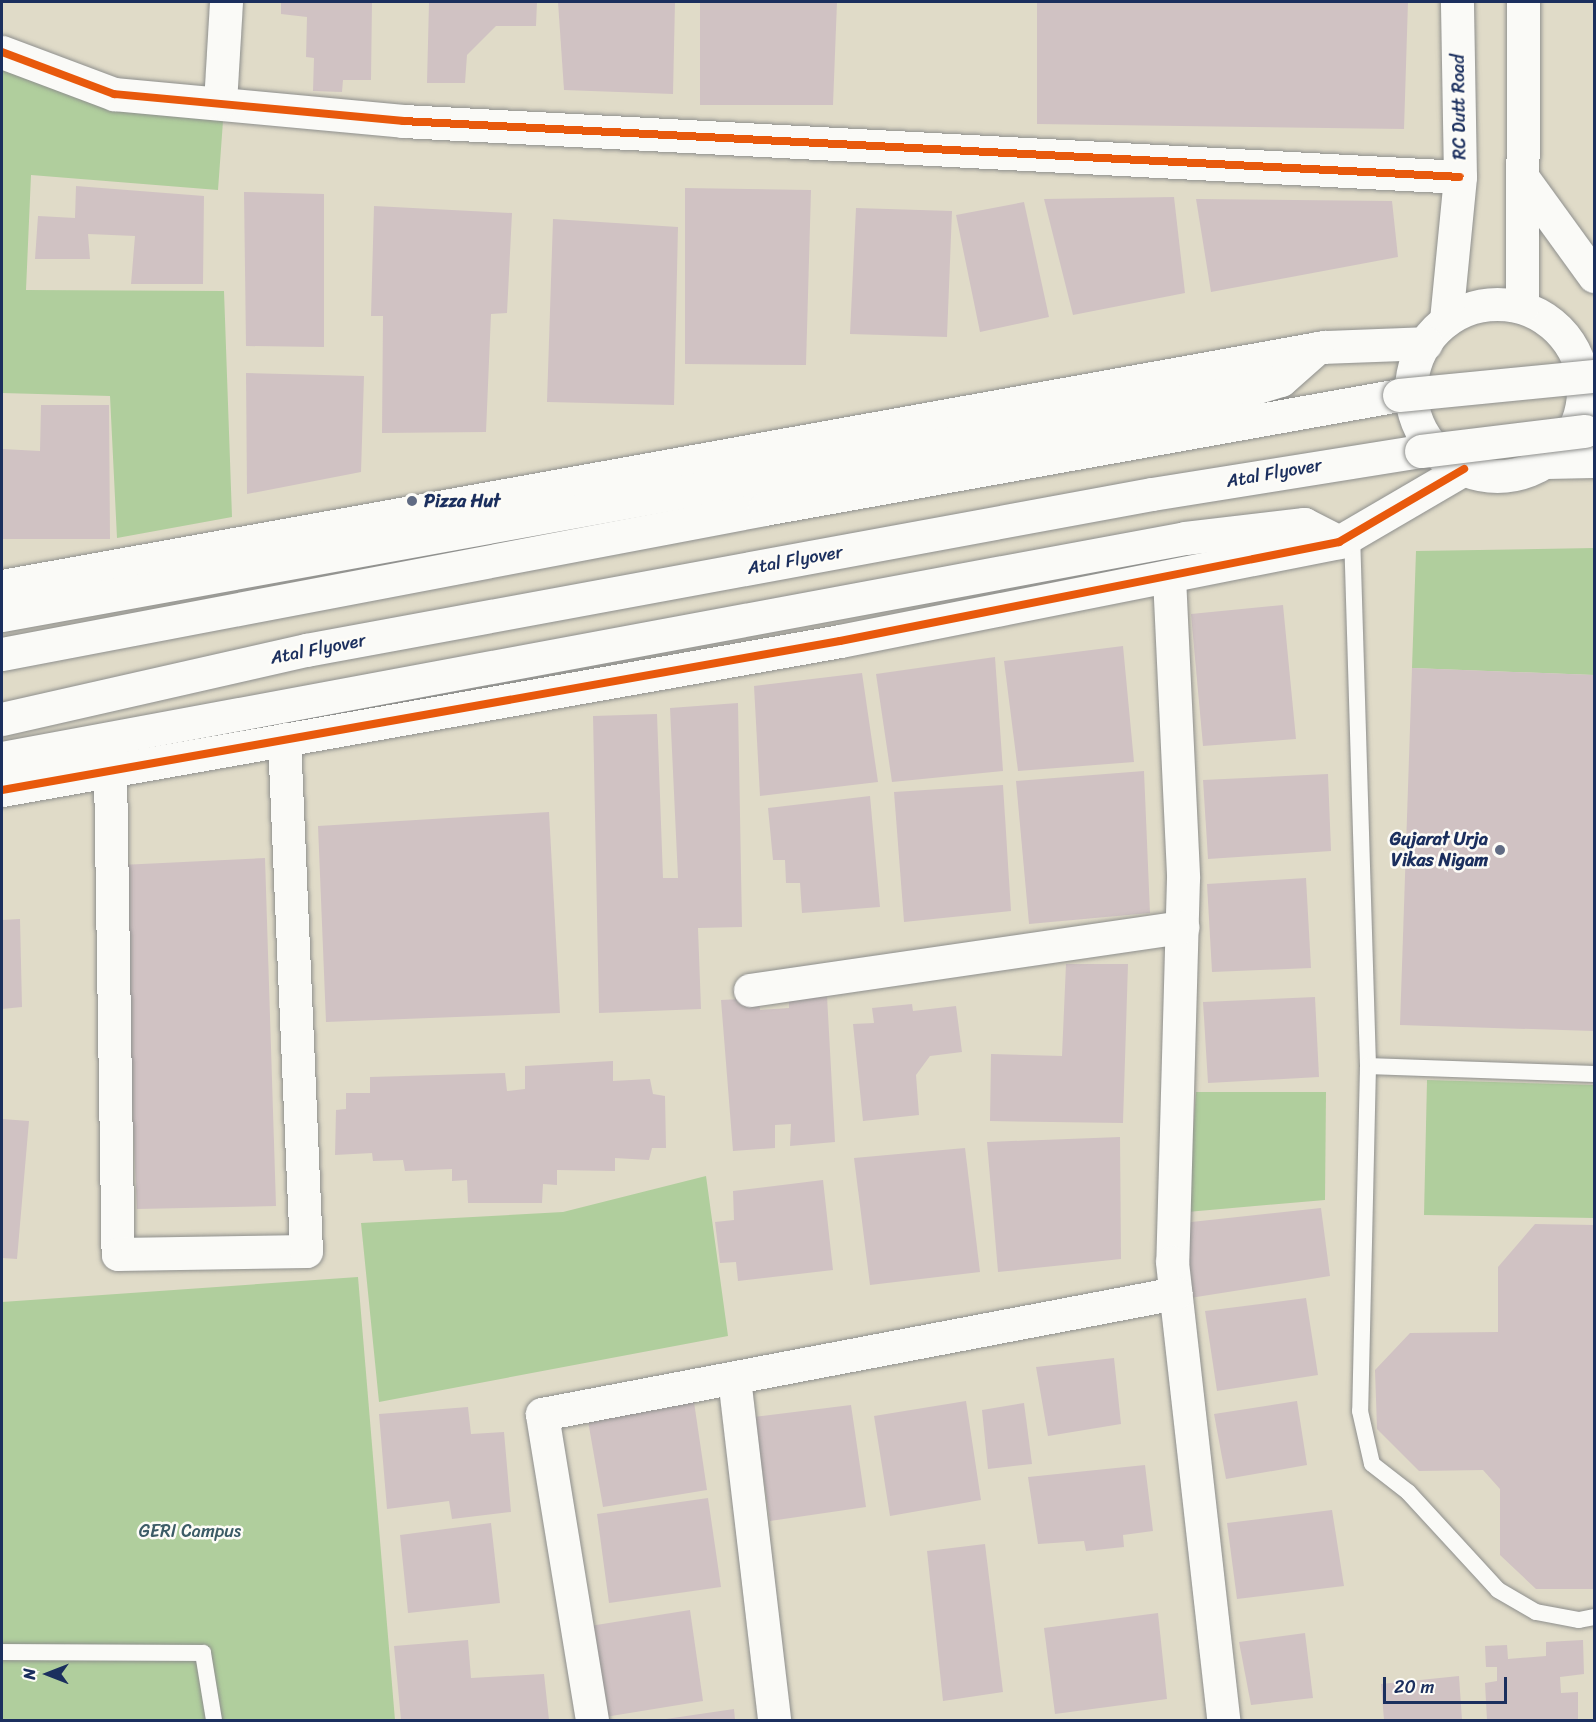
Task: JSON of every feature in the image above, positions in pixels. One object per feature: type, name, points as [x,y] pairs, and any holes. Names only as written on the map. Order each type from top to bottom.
[{"type":"street","points":[[220,103],[226,2]]},
{"type":"street","name":"RC Dutt Road","points":[[1436,332],[1460,177],[1457,2]]},
{"type":"street","points":[[1522,307],[1523,2]]},
{"type":"street","points":[[2,52],[114,94],[403,121],[1460,177]]},
{"type":"street","points":[[1523,178],[1594,276]]},
{"type":"street","points":[[2,586],[1317,348],[1436,332],[1482,305],[1522,307],[1581,337],[1580,363],[1584,391],[1580,409],[1566,442],[1546,462],[1521,473],[1494,476],[1464,469],[1443,457],[1425,437],[1414,412],[1412,384],[1418,357],[1436,332]]},
{"type":"street","points":[[2,615],[1251,389],[1281,380],[1317,348]]},
{"type":"street","points":[[2,654],[1390,396],[1594,376]]},
{"type":"street","name":"Atal Flyover","points":[[2,719],[306,650],[1141,496],[1339,462],[1594,430]]},
{"type":"street","points":[[1546,462],[1594,461]]},
{"type":"street","points":[[2,790],[840,641],[1169,577],[1346,537],[1464,469]]},
{"type":"street","points":[[2,758],[1185,538],[1304,524],[1346,537]]},
{"type":"street","points":[[1169,577],[1183,878],[1172,1262],[1223,1720]]},
{"type":"street","points":[[110,770],[118,1254],[306,1251],[284,739]]},
{"type":"street","points":[[750,990],[1182,927]]},
{"type":"street","points":[[592,1720],[542,1414],[1176,1293]]},
{"type":"street","points":[[734,1378],[774,1720]]},
{"type":"lane","points":[[1346,537],[1368,1066],[1360,1411],[1372,1464],[1407,1492],[1498,1590],[1536,1612],[1579,1620],[1594,1617]]},
{"type":"lane","points":[[1368,1066],[1594,1074]]},
{"type":"lane","points":[[2,1652],[203,1653],[214,1720]]},
{"type":"green space","points":[[2,69],[223,121],[218,190],[31,175],[26,290],[224,291],[232,517],[117,538],[110,396],[2,393]]},
{"type":"green space","points":[[1594,548],[1594,675],[1412,668],[1416,551]]},
{"type":"green space","points":[[1427,1080],[1594,1085],[1594,1218],[1424,1215]]},
{"type":"green space","points":[[1196,1092],[1326,1092],[1325,1200],[1187,1212]]},
{"type":"green space","points":[[706,1176],[728,1336],[379,1402],[361,1223],[563,1212]]},
{"type":"green space","name":"GERI Campus","points":[[358,1277],[395,1720],[2,1720],[2,1302]]},
{"type":"building","points":[[281,2],[372,2],[371,80],[343,80],[342,92],[313,91],[314,58],[306,57],[307,17],[281,14]]},
{"type":"building","points":[[429,2],[537,2],[536,26],[496,26],[467,55],[465,83],[427,83]]},
{"type":"building","points":[[558,2],[675,2],[673,94],[564,90]]},
{"type":"building","points":[[700,2],[837,2],[833,105],[700,105]]},
{"type":"building","points":[[1037,2],[1408,2],[1404,129],[1037,124]]},
{"type":"building","points":[[76,186],[204,196],[203,284],[131,284],[135,236],[88,234],[90,259],[35,259],[38,216],[75,218]]},
{"type":"building","points":[[685,188],[811,190],[806,365],[685,364]]},
{"type":"building","points":[[244,192],[324,194],[324,347],[246,346]]},
{"type":"building","points":[[1174,197],[1185,293],[1073,315],[1044,199]]},
{"type":"building","points":[[1196,199],[1392,201],[1398,257],[1211,292]]},
{"type":"building","points":[[1024,202],[1049,317],[980,332],[956,215]]},
{"type":"building","points":[[374,206],[512,213],[507,313],[491,314],[486,432],[382,433],[383,316],[371,316]]},
{"type":"building","points":[[856,208],[952,211],[947,337],[850,334]]},
{"type":"building","points":[[553,219],[678,227],[674,405],[547,402]]},
{"type":"building","points":[[246,373],[364,376],[361,472],[247,494]]},
{"type":"building","points":[[41,405],[109,405],[110,539],[2,539],[2,449],[40,451]]},
{"type":"building","points":[[1283,605],[1296,739],[1203,746],[1191,614]]},
{"type":"building","points":[[1123,646],[1134,762],[1018,771],[1004,661]]},
{"type":"building","points":[[995,657],[1003,771],[892,782],[876,674]]},
{"type":"building","name":"Gujarat Urja Vikas Nigam","points":[[1412,668],[1594,675],[1594,1031],[1400,1025]]},
{"type":"building","points":[[862,673],[878,782],[760,796],[754,686]]},
{"type":"building","points":[[738,703],[742,927],[698,928],[701,1009],[599,1013],[593,716],[657,714],[663,878],[678,878],[670,708]]},
{"type":"building","points":[[1144,771],[1150,913],[1029,924],[1016,781]]},
{"type":"building","points":[[1328,774],[1331,851],[1208,859],[1203,780]]},
{"type":"building","points":[[1003,785],[1011,911],[904,922],[894,792]]},
{"type":"building","points":[[870,796],[880,907],[802,913],[800,883],[786,883],[785,860],[773,860],[768,808]]},
{"type":"building","points":[[549,812],[560,1013],[326,1022],[318,826]]},
{"type":"building","points":[[265,858],[276,1206],[137,1209],[121,865]]},
{"type":"building","points":[[1306,878],[1311,968],[1212,972],[1207,884]]},
{"type":"building","points":[[20,919],[22,1007],[2,1009],[2,920]]},
{"type":"building","points":[[1066,964],[1128,964],[1123,1123],[990,1121],[991,1054],[1062,1056]]},
{"type":"building","points":[[827,996],[835,1142],[790,1146],[791,1124],[775,1125],[775,1148],[733,1151],[721,1000],[759,998],[760,1010],[789,1008],[789,998]]},
{"type":"building","points":[[1315,997],[1319,1077],[1208,1083],[1203,1002]]},
{"type":"building","points":[[912,1004],[913,1011],[956,1006],[962,1052],[930,1056],[916,1075],[919,1115],[863,1121],[853,1024],[874,1023],[872,1008]]},
{"type":"building","points":[[613,1061],[613,1081],[650,1079],[653,1094],[665,1096],[666,1148],[652,1148],[649,1160],[615,1158],[615,1171],[557,1170],[557,1185],[543,1184],[542,1203],[468,1203],[467,1180],[452,1181],[452,1169],[405,1171],[403,1160],[373,1161],[372,1153],[335,1155],[336,1110],[346,1109],[346,1093],[370,1093],[370,1077],[505,1073],[507,1091],[525,1089],[525,1066]]},
{"type":"building","points":[[2,1119],[29,1121],[17,1259],[2,1258]]},
{"type":"building","points":[[1120,1137],[1121,1259],[998,1272],[987,1142]]},
{"type":"building","points":[[965,1148],[980,1272],[870,1285],[854,1158]]},
{"type":"building","points":[[823,1180],[833,1270],[738,1281],[736,1262],[720,1263],[715,1222],[734,1220],[733,1191]]},
{"type":"building","points":[[1321,1208],[1330,1276],[1190,1298],[1182,1223]]},
{"type":"building","points":[[1535,1224],[1594,1225],[1594,1589],[1536,1589],[1500,1555],[1500,1489],[1483,1470],[1419,1471],[1377,1429],[1375,1370],[1410,1333],[1498,1332],[1498,1267]]},
{"type":"building","points":[[1306,1298],[1318,1375],[1217,1391],[1205,1311]]},
{"type":"building","points":[[1114,1358],[1121,1424],[1048,1436],[1036,1367]]},
{"type":"building","points":[[966,1401],[981,1500],[890,1516],[874,1416]]},
{"type":"building","points":[[1297,1401],[1307,1465],[1226,1479],[1214,1414]]},
{"type":"building","points":[[694,1402],[707,1490],[603,1507],[588,1421]]},
{"type":"building","points":[[1024,1403],[1032,1464],[988,1469],[982,1410]]},
{"type":"building","points":[[851,1405],[866,1507],[770,1521],[754,1417]]},
{"type":"building","points":[[468,1407],[471,1434],[504,1432],[511,1512],[452,1519],[449,1501],[387,1509],[379,1414]]},
{"type":"building","points":[[1145,1465],[1153,1531],[1123,1535],[1124,1547],[1086,1551],[1084,1541],[1038,1544],[1028,1477]]},
{"type":"building","points":[[708,1498],[721,1587],[609,1603],[597,1514]]},
{"type":"building","points":[[1332,1510],[1344,1586],[1237,1599],[1227,1523]]},
{"type":"building","points":[[491,1523],[500,1603],[408,1613],[400,1535]]},
{"type":"building","points":[[985,1544],[1003,1692],[943,1701],[927,1551]]},
{"type":"building","points":[[690,1610],[703,1701],[605,1717],[590,1626]]},
{"type":"building","points":[[1158,1613],[1167,1699],[1055,1714],[1044,1628]]},
{"type":"building","points":[[1305,1633],[1313,1698],[1251,1705],[1239,1642]]},
{"type":"building","points":[[468,1640],[471,1678],[544,1674],[549,1720],[401,1720],[394,1646]]},
{"type":"building","points":[[1583,1640],[1584,1674],[1560,1677],[1561,1693],[1578,1692],[1578,1720],[1487,1720],[1485,1683],[1497,1681],[1497,1667],[1486,1667],[1485,1646],[1507,1645],[1508,1659],[1546,1656],[1546,1642]]},
{"type":"building","points":[[1459,1676],[1462,1720],[1384,1720],[1381,1684]]},
{"type":"building","points":[[734,1709],[735,1720],[666,1720],[666,1719]]},
{"type":"cycle path","points":[[2,52],[114,94],[403,121],[1460,177]]},
{"type":"cycle path","points":[[2,790],[840,641],[1339,542],[1464,469]]},
{"type":"place","name":"Pizza Hut","points":[[412,501]]},
{"type":"place","name":"Gujarat Urja Vikas Nigam","points":[[1500,850]]}]
